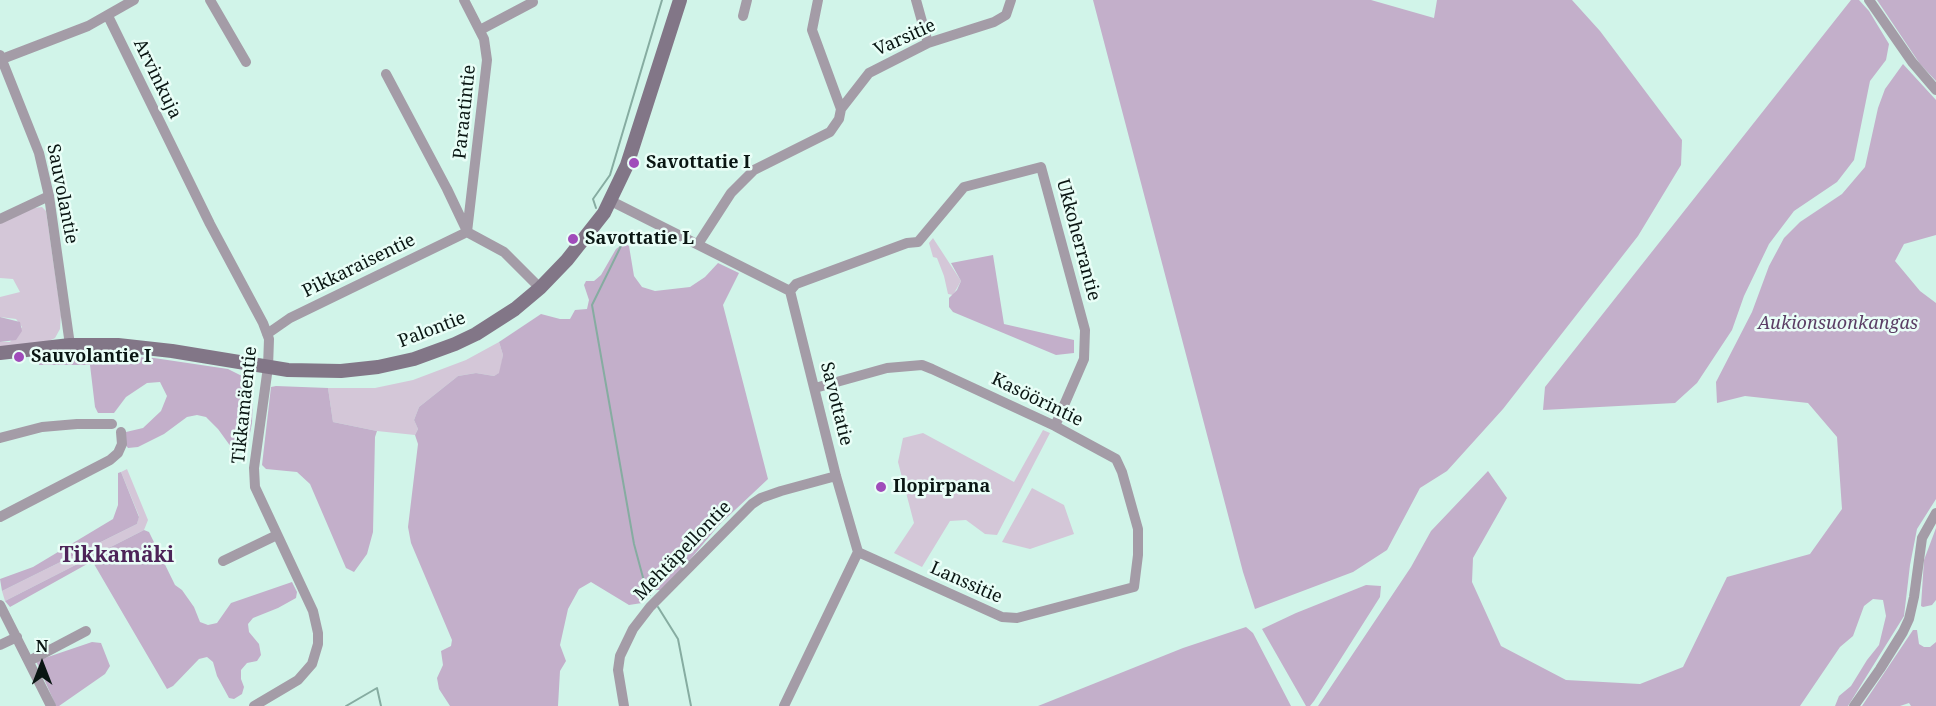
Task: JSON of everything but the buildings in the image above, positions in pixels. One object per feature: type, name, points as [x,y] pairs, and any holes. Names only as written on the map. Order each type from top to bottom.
[{"type":"street","points":[[1,57],[108,16],[134,0]]},
{"type":"street","points":[[210,0],[246,62]]},
{"type":"street","name":"Paraatintie","points":[[464,0],[484,39],[487,60],[467,232]]},
{"type":"street","name":"Palontie","points":[[0,353],[93,344],[148,348],[268,367],[315,372],[342,371],[378,367],[414,359],[476,334],[515,309],[540,288],[567,260],[611,201],[643,121],[680,0]]},
{"type":"street","points":[[743,16],[747,0]]},
{"type":"street","points":[[818,0],[812,30],[841,109]]},
{"type":"street","points":[[916,0],[928,43]]},
{"type":"street","name":"Varsitie","points":[[698,244],[731,193],[754,170],[830,132],[839,119],[841,109],[869,73],[928,43],[994,22],[1006,15],[1011,0]]},
{"type":"street","points":[[1869,0],[1912,62],[1936,90]]},
{"type":"street","points":[[480,30],[533,2]]},
{"type":"street","name":"Arvinkuja","points":[[108,16],[177,157]]},
{"type":"street","name":"Sauvolantie","points":[[1,57],[39,153],[49,196],[70,345]]},
{"type":"street","points":[[386,74],[447,189],[467,232],[496,246],[512,258],[540,288]]},
{"type":"street","name":"Tikkamäentie","points":[[177,157],[267,334],[268,367],[254,477],[258,496],[313,611],[318,633],[316,654],[306,673],[286,689],[254,706]]},
{"type":"street","name":"Ukkoherrantie","points":[[790,291],[807,280],[907,243],[918,242],[964,187],[1041,166],[1086,330],[1084,359],[1055,426]]},
{"type":"street","points":[[0,219],[49,196]]},
{"type":"street","points":[[611,201],[790,291]]},
{"type":"street","name":"Pikkaraisentie","points":[[267,334],[290,318],[467,232]]},
{"type":"street","name":"Savottatie","points":[[790,291],[836,476],[858,552]]},
{"type":"street","name":"Kasöörintie","points":[[815,388],[887,368],[922,365],[1055,426],[1116,459],[1122,472],[1138,529],[1134,587]]},
{"type":"street","points":[[0,438],[42,428],[77,424],[116,428],[122,444],[118,453],[110,460],[0,517]]},
{"type":"street","name":"Mehtäpellontie","points":[[624,706],[618,670],[620,656],[633,629],[650,607],[752,504],[781,491],[836,476]]},
{"type":"street","points":[[1854,706],[1881,669],[1909,619],[1922,538],[1936,513]]},
{"type":"street","points":[[223,561],[277,535]]},
{"type":"street","points":[[783,706],[858,552]]},
{"type":"street","name":"Lanssitie","points":[[858,552],[1002,617],[1017,618],[1134,587]]},
{"type":"street","points":[[0,604],[51,706]]},
{"type":"street","points":[[29,661],[86,631]]},
{"type":"street","points":[[0,645],[17,637]]},
{"type":"shaded area","points":[[42,207],[46,211],[61,315],[60,329],[55,338],[49,341],[0,348],[0,342],[10,342],[22,327],[16,319],[0,317],[0,297],[20,292],[13,279],[0,278],[0,223],[34,208]]},
{"type":"shaded area","points":[[933,238],[961,281],[953,295],[948,294],[937,258],[933,257],[929,243]]},
{"type":"shaded area","points":[[499,342],[503,355],[500,373],[494,376],[476,373],[458,376],[419,407],[414,420],[418,429],[415,435],[377,431],[333,422],[328,388],[375,388],[413,380],[466,360]]},
{"type":"shaded area","points":[[1043,430],[1050,433],[997,535],[985,534],[966,520],[950,521],[922,567],[894,553],[914,523],[898,462],[903,438],[923,433],[1014,482]]},
{"type":"shaded area","points":[[127,469],[148,520],[144,530],[5,601],[2,591],[137,524],[139,516],[121,472]]},
{"type":"shaded area","points":[[1032,488],[1064,505],[1074,534],[1030,549],[1002,542]]},
{"type":"green space","points":[[1093,0],[1371,0],[1434,18],[1437,0],[1572,0],[1600,31],[1682,140],[1681,165],[1638,236],[1503,409],[1447,471],[1420,488],[1387,550],[1353,572],[1255,609],[1243,572]]},
{"type":"green space","points":[[1851,0],[1859,0],[1869,11],[1889,44],[1886,60],[1870,81],[1854,160],[1837,182],[1794,211],[1769,244],[1744,296],[1732,330],[1697,383],[1675,403],[1543,410],[1545,387]]},
{"type":"green space","points":[[1877,0],[1936,0],[1936,81],[1920,64]]},
{"type":"green space","name":"Aukionsuonkangas","points":[[1903,64],[1936,100],[1936,235],[1904,244],[1895,261],[1920,291],[1936,303],[1936,499],[1917,529],[1904,616],[1848,706],[1835,706],[1839,696],[1851,686],[1879,645],[1886,616],[1883,600],[1873,599],[1864,606],[1853,636],[1840,647],[1800,706],[1318,706],[1411,567],[1431,531],[1488,471],[1507,498],[1473,558],[1472,582],[1501,646],[1566,680],[1640,684],[1683,667],[1727,577],[1810,554],[1842,509],[1837,437],[1808,403],[1745,396],[1717,403],[1716,382],[1752,312],[1769,266],[1784,238],[1800,222],[1842,194],[1865,167],[1878,108],[1885,89]]},
{"type":"green space","points":[[624,243],[629,246],[634,276],[642,287],[655,291],[690,287],[705,277],[718,263],[739,273],[723,305],[768,479],[719,525],[678,574],[661,590],[654,590],[642,603],[629,605],[591,582],[579,589],[568,609],[560,645],[566,661],[560,671],[558,706],[450,706],[439,689],[437,678],[443,665],[441,651],[451,646],[452,640],[411,543],[408,527],[418,444],[415,435],[418,429],[414,420],[419,407],[458,376],[476,373],[494,376],[499,373],[503,355],[499,342],[541,314],[570,319],[575,310],[587,309],[589,300],[584,285],[586,281],[594,281],[601,275],[616,249]]},
{"type":"green space","points":[[993,255],[1004,324],[1074,340],[1074,353],[1056,355],[953,312],[949,307],[949,298],[957,290],[961,281],[951,263]]},
{"type":"green space","points":[[0,317],[20,322],[22,331],[16,340],[0,342]]},
{"type":"green space","points":[[55,355],[154,358],[228,369],[242,376],[253,393],[252,423],[246,453],[231,447],[206,417],[197,415],[187,417],[164,434],[138,447],[128,448],[125,444],[126,432],[143,428],[161,411],[167,396],[160,382],[147,383],[126,397],[114,413],[98,413],[95,407],[90,365],[39,365],[39,361]]},
{"type":"green space","points":[[271,387],[328,388],[333,422],[377,431],[373,532],[367,554],[354,572],[346,568],[310,484],[297,472],[266,469],[262,465]]},
{"type":"green space","points":[[121,472],[139,517],[137,524],[2,591],[0,579],[33,567],[113,519],[118,505],[118,473]]},
{"type":"green space","points":[[1936,528],[1936,600],[1932,605],[1923,607],[1921,606],[1924,560]]},
{"type":"green space","points":[[144,530],[149,532],[175,585],[182,590],[194,607],[200,622],[208,625],[217,623],[231,603],[292,582],[297,592],[296,598],[253,618],[248,624],[249,632],[259,644],[261,655],[257,661],[247,663],[241,670],[244,687],[242,694],[234,699],[229,698],[217,676],[213,662],[207,657],[199,659],[173,686],[167,689],[94,564],[89,563],[10,607],[5,601]]},
{"type":"green space","points":[[1366,585],[1381,586],[1380,597],[1314,701],[1310,706],[1306,706],[1262,629]]},
{"type":"green space","points":[[1246,627],[1253,633],[1291,706],[1038,706],[1183,648]]},
{"type":"green space","points":[[1913,630],[1917,630],[1919,644],[1924,647],[1930,647],[1936,642],[1936,706],[1911,706],[1909,703],[1900,706],[1862,706]]},
{"type":"green space","points":[[92,642],[101,643],[110,666],[105,674],[56,706],[36,661]]},
{"type":"waterway","points":[[596,208],[593,199],[610,175],[662,0]]},
{"type":"waterway","points":[[620,240],[621,246],[592,305],[634,544],[650,595]]},
{"type":"waterway","points":[[658,607],[678,639],[691,706]]},
{"type":"waterway","points":[[346,706],[377,688],[381,706]]},
{"type":"place","name":"Savottatie I","points":[[634,163]]},
{"type":"place","name":"Savottatie L","points":[[573,239]]},
{"type":"place","name":"Sauvolantie I","points":[[19,357]]},
{"type":"place","name":"Ilopirpana","points":[[881,487]]},
{"type":"district","name":"Tikkamäki","points":[[117,556]]}]
